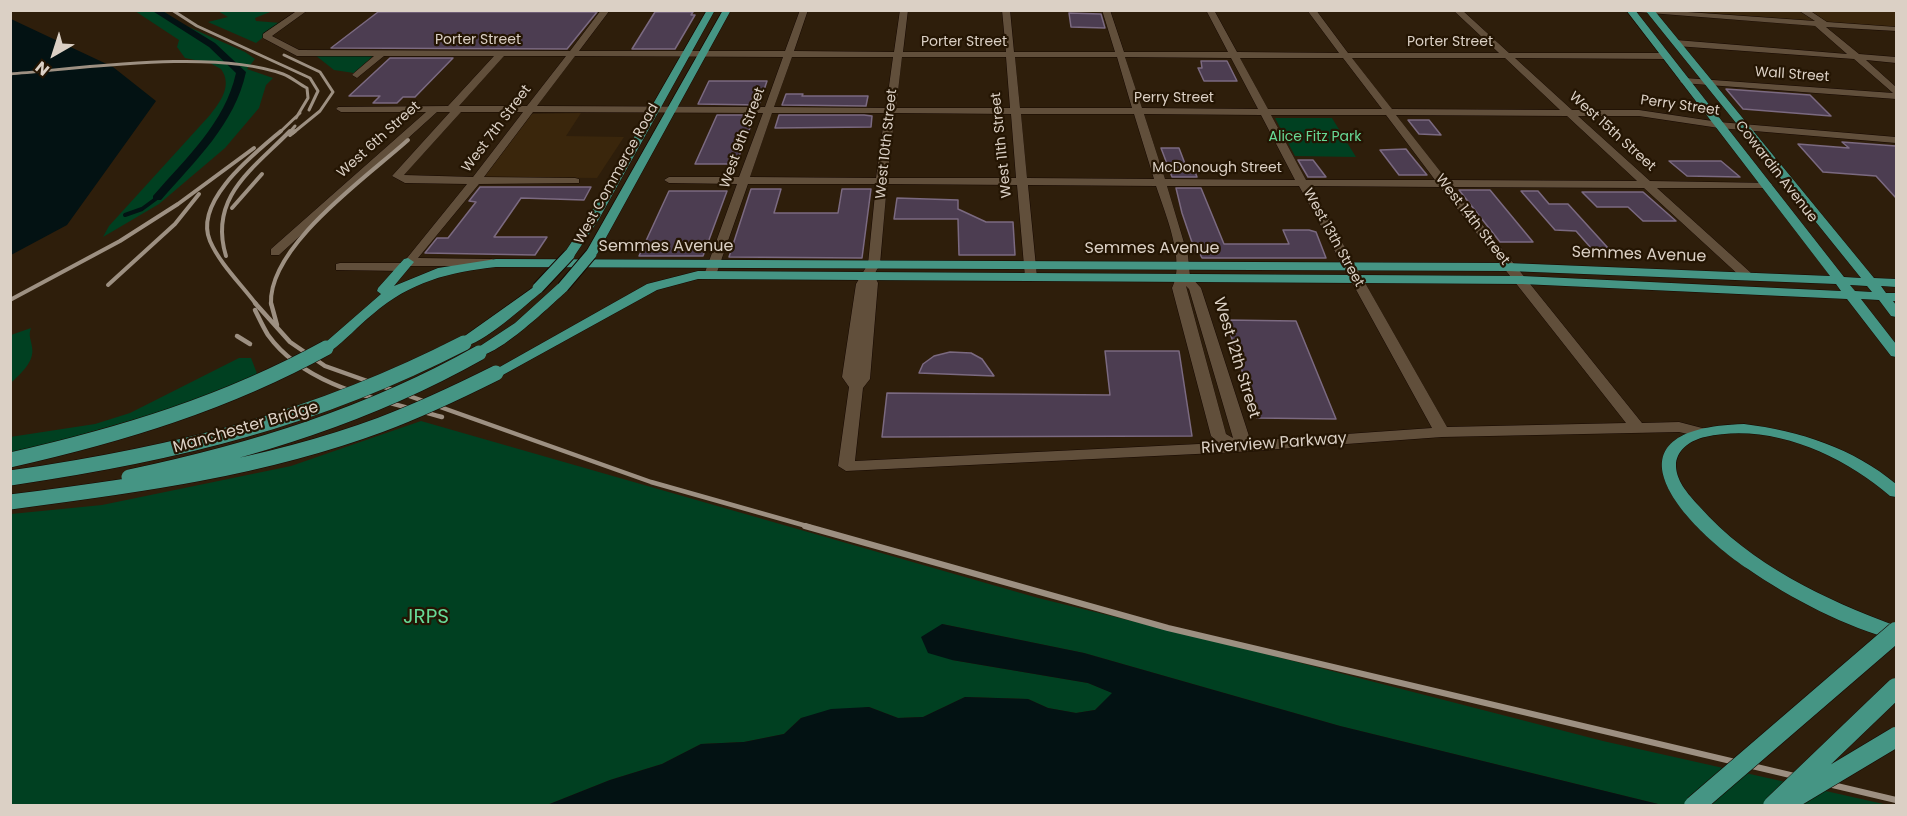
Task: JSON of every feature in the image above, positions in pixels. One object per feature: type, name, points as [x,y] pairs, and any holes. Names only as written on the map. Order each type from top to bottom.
[{"type":"main road","name":"West Commerce Road","points":[[464,343],[505,316],[538,288],[569,255],[593,219],[711,10]]},
{"type":"main road","name":"West Commerce Road","points":[[479,353],[520,326],[563,287],[591,255],[727,10]]},
{"type":"main road","name":"Cowardin Avenue","points":[[1630,11],[1896,353]]},
{"type":"main road","name":"Cowardin Avenue","points":[[1649,11],[1871,281],[1890,297],[1896,313]]},
{"type":"main road","name":"Semmes Avenue","points":[[496,263],[648,264],[712,269],[1030,271],[1351,272],[1508,267],[1746,275],[1896,283]]},
{"type":"main road","points":[[366,312],[389,294],[421,275],[448,268],[496,263]]},
{"type":"main road","points":[[10,460],[108,437],[189,412],[264,383],[326,348],[353,327],[406,264]]},
{"type":"main road","points":[[597,317],[654,278],[658,270],[648,264]]},
{"type":"main road","points":[[10,500],[134,486],[222,471],[296,453],[415,412],[496,373],[661,284],[712,269]]},
{"type":"main road","name":"Semmes Avenue","points":[[1351,272],[1890,297]]},
{"type":"main road","name":"Manchester Bridge","points":[[10,478],[178,449],[261,428],[370,390],[464,343]]},
{"type":"main road","name":"Manchester Bridge","points":[[10,500],[183,466],[291,436],[397,396],[479,353]]},
{"type":"main road","points":[[1694,806],[1896,632],[1835,609],[1790,586],[1739,553],[1710,529],[1680,495],[1673,484],[1668,466],[1672,451],[1679,443],[1701,432],[1754,430],[1811,443],[1864,468],[1896,492]]},
{"type":"main road","points":[[1773,806],[1896,688]]},
{"type":"main road","points":[[1781,806],[1896,737]]},
{"type":"street","name":"Porter Street","points":[[304,10],[266,36],[297,53],[1666,56]]},
{"type":"street","name":"West 7th Street","points":[[406,264],[476,180],[527,110],[606,10]]},
{"type":"street","name":"West 9th Street","points":[[712,269],[804,10]]},
{"type":"street","name":"West 10th Street","points":[[846,466],[856,387],[863,379],[872,283],[871,270],[904,10]]},
{"type":"street","name":"West 11th Street","points":[[1006,10],[1013,111],[1030,271]]},
{"type":"street","name":"West 12th Street","points":[[1106,10],[1170,212],[1183,271],[1195,288],[1241,436],[1237,447],[1219,436],[1178,288],[1183,271]]},
{"type":"street","name":"West 13th Street","points":[[1210,10],[1351,272],[1442,432]]},
{"type":"street","name":"West 14th Street","points":[[1311,10],[1508,267],[1522,280],[1637,427]]},
{"type":"street","name":"West 15th Street","points":[[1456,10],[1746,275]]},
{"type":"street","points":[[1616,10],[1896,29]]},
{"type":"street","points":[[1802,10],[1828,25]]},
{"type":"street","points":[[1818,24],[1896,94]]},
{"type":"street","points":[[1676,44],[1896,60]]},
{"type":"street","points":[[357,75],[381,54]]},
{"type":"street","points":[[502,54],[397,176],[405,180],[575,181]]},
{"type":"street","name":"Wall Street","points":[[1685,81],[1896,94]]},
{"type":"street","points":[[341,109],[435,109]]},
{"type":"street","name":"West 6th Street","points":[[276,252],[435,109],[454,109]]},
{"type":"street","name":"Perry Street","points":[[454,109],[1651,113],[1745,128],[1896,140]]},
{"type":"street","name":"McDonough Street","points":[[669,180],[1766,184]]},
{"type":"street","name":"Semmes Avenue","points":[[340,267],[496,263]]},
{"type":"street","name":"Riverview Parkway","points":[[846,466],[1237,447],[1442,432],[1637,427],[1679,427],[1701,432]]},
{"type":"shaded area","points":[[1638,11],[1896,11],[1896,29]]},
{"type":"shaded area","points":[[11,19],[113,67],[156,101],[67,225],[11,255]]},
{"type":"shaded area","points":[[581,113],[566,136],[624,137],[597,178],[483,177],[530,114]]},
{"type":"shaded area","points":[[942,624],[1084,653],[1340,726],[1662,805],[547,805],[610,780],[662,764],[701,744],[744,742],[784,734],[801,718],[831,709],[869,707],[898,718],[923,717],[965,697],[1028,699],[1048,708],[1076,713],[1095,710],[1112,693],[1088,683],[952,660],[928,653],[921,637]]},
{"type":"green space","points":[[275,10],[255,18],[256,21],[281,23],[256,43],[208,22],[228,17],[218,11]]},
{"type":"green space","points":[[135,11],[163,11],[182,24],[245,52],[255,59],[247,69],[273,78],[266,85],[259,108],[225,148],[159,204],[103,237],[109,226],[210,115],[224,94],[226,82],[221,69],[210,63],[185,58],[177,47],[179,40]]},
{"type":"green space","points":[[315,55],[374,55],[354,73],[334,70]]},
{"type":"green space","name":"Alice Fitz Park","points":[[1275,118],[1332,118],[1356,157],[1295,156]]},
{"type":"green space","points":[[31,328],[31,358],[11,383],[11,335]]},
{"type":"green space","points":[[239,358],[251,358],[258,376],[225,393],[11,455],[10,437],[95,424],[130,413]]},
{"type":"green space","name":"JRPS","points":[[421,421],[1038,598],[1603,741],[1888,805],[1662,805],[1340,726],[1084,653],[942,624],[952,660],[1088,683],[1113,693],[1095,710],[1076,713],[1048,708],[1028,699],[965,697],[923,717],[898,718],[869,707],[801,718],[784,734],[744,742],[701,744],[662,764],[610,780],[547,805],[11,806],[11,514],[102,505],[291,466]]},
{"type":"building","points":[[378,12],[597,12],[567,49],[331,48]]},
{"type":"building","points":[[655,12],[693,12],[691,15],[695,15],[675,49],[632,49]]},
{"type":"building","points":[[1069,13],[1101,14],[1105,28],[1071,27]]},
{"type":"building","points":[[390,58],[453,58],[415,97],[403,97],[397,103],[373,103],[380,96],[349,96]]},
{"type":"building","points":[[1201,61],[1227,61],[1237,81],[1204,81],[1198,68],[1202,68]]},
{"type":"building","points":[[709,81],[767,81],[759,105],[698,104]]},
{"type":"building","points":[[1726,89],[1810,95],[1831,116],[1743,109]]},
{"type":"building","points":[[786,94],[868,96],[866,106],[782,105]]},
{"type":"building","points":[[717,115],[755,115],[736,164],[695,164]]},
{"type":"building","points":[[779,115],[872,116],[871,127],[775,128]]},
{"type":"building","points":[[1408,120],[1429,120],[1441,135],[1419,134]]},
{"type":"building","points":[[1842,142],[1896,146],[1896,198],[1876,176],[1823,172],[1798,144],[1849,148]]},
{"type":"building","points":[[1161,148],[1179,148],[1187,169],[1194,169],[1197,177],[1172,177]]},
{"type":"building","points":[[1406,149],[1427,175],[1399,175],[1380,150]]},
{"type":"building","points":[[1298,160],[1313,160],[1326,177],[1308,177]]},
{"type":"building","points":[[1669,161],[1721,161],[1740,177],[1687,176]]},
{"type":"building","points":[[480,187],[591,187],[584,200],[521,198],[494,237],[547,237],[535,255],[425,253],[437,238],[448,238],[476,202],[469,201]]},
{"type":"building","points":[[1176,188],[1201,188],[1224,244],[1289,244],[1283,230],[1309,230],[1316,232],[1326,258],[1202,258],[1200,254],[1196,254]]},
{"type":"building","points":[[751,189],[781,189],[774,213],[838,213],[842,189],[871,189],[862,258],[729,257]]},
{"type":"building","points":[[1459,190],[1490,190],[1533,242],[1500,242]]},
{"type":"building","points":[[669,191],[727,191],[703,256],[639,256]]},
{"type":"building","points":[[1521,191],[1538,191],[1549,204],[1568,204],[1608,248],[1591,248],[1576,231],[1555,230]]},
{"type":"building","points":[[1582,192],[1643,192],[1676,221],[1643,221],[1628,207],[1597,207]]},
{"type":"building","points":[[897,198],[958,200],[958,209],[986,222],[1013,222],[1015,255],[959,255],[958,219],[894,219]]},
{"type":"building","points":[[1226,320],[1296,321],[1336,419],[1257,418]]},
{"type":"building","points":[[1105,351],[1179,351],[1192,436],[882,437],[887,393],[1110,395]]},
{"type":"building","points":[[950,352],[971,353],[982,359],[994,376],[919,373],[923,364],[934,356]]},
{"type":"waterway","points":[[155,10],[212,45],[241,72],[237,89],[220,123],[157,198]]},
{"type":"waterway","points":[[125,215],[142,209],[157,198]]},
{"type":"railway","points":[[172,10],[197,26],[310,78],[318,91],[309,110]]},
{"type":"railway","points":[[284,55],[320,72],[333,92],[320,111],[293,133]]},
{"type":"railway","points":[[10,74],[149,62],[186,61],[255,67],[283,74],[307,88],[308,98],[298,115]]},
{"type":"railway","points":[[279,133],[298,115]]},
{"type":"railway","points":[[289,133],[295,126]]},
{"type":"railway","points":[[256,304],[219,258],[210,241],[207,226],[210,210],[229,180],[242,165],[281,131]]},
{"type":"railway","points":[[226,256],[222,235],[223,217],[229,201],[237,186],[249,172],[290,131]]},
{"type":"railway","points":[[290,135],[295,131]]},
{"type":"railway","points":[[271,303],[274,282],[285,259],[302,236],[346,193],[408,140]]},
{"type":"railway","points":[[10,300],[120,241],[178,204],[254,148]]},
{"type":"railway","points":[[232,208],[262,174]]},
{"type":"railway","points":[[108,285],[175,224],[199,194]]},
{"type":"railway","points":[[255,303],[290,342],[325,366],[651,482],[810,527]]},
{"type":"railway","points":[[271,303],[277,325]]},
{"type":"railway","points":[[255,310],[268,335],[284,353],[303,368],[347,390],[442,417]]},
{"type":"railway","points":[[237,336],[250,344]]},
{"type":"railway","points":[[805,526],[1168,628],[1896,800]]}]
